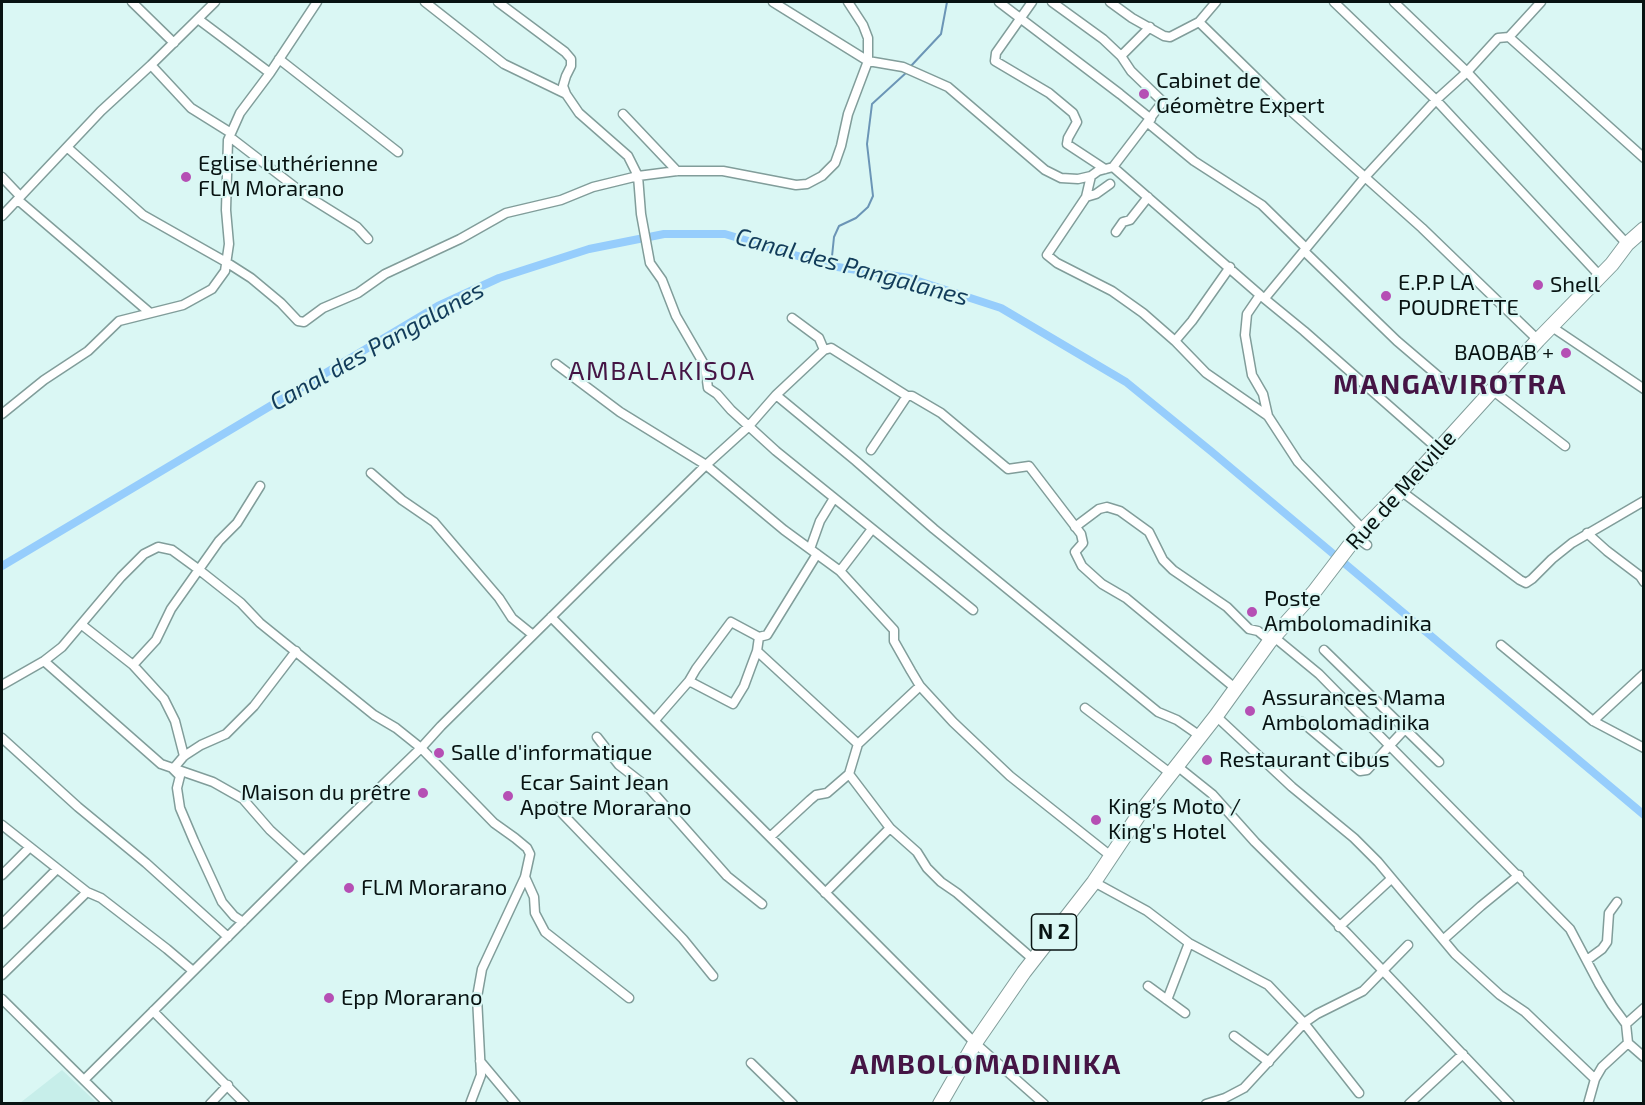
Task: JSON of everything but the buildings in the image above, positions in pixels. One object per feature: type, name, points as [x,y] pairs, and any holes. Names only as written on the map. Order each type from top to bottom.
[{"type":"main road","name":"Rue de Melville","points":[[1174,769],[1272,639],[1363,538],[1438,449],[1538,340],[1612,264],[1627,244],[1644,229]]},
{"type":"main road","name":"N 2","points":[[940,1104],[975,1043],[1174,769]]},
{"type":"street","points":[[132,2],[174,43]]},
{"type":"street","points":[[2,216],[101,111],[215,2]]},
{"type":"street","points":[[2,414],[44,380],[88,351],[118,321],[183,305],[212,289],[225,271],[229,244],[226,210],[231,135],[240,113],[270,73],[317,2]]},
{"type":"street","points":[[425,2],[504,64],[566,94]]},
{"type":"street","points":[[498,2],[548,38],[570,59],[571,66],[563,86],[566,94],[579,112],[628,156],[638,176],[641,214],[650,263],[662,280],[676,316],[705,366],[708,388],[717,394],[748,426],[973,610]]},
{"type":"street","points":[[773,2],[868,61],[907,68],[948,87],[1045,170],[1061,178],[1078,179],[1109,168],[1149,121],[1161,104],[1161,100],[1103,39],[1052,2]]},
{"type":"street","points":[[68,148],[142,215],[251,278],[281,303],[297,321],[304,322],[323,308],[358,293],[385,274],[460,239],[506,213],[551,202],[593,187],[638,176],[677,171],[723,171],[796,185],[807,184],[822,176],[835,163],[848,114],[868,61],[867,38],[863,26],[848,2]]},
{"type":"street","points":[[999,2],[1149,121],[1194,161],[1262,205],[1397,340],[1451,387]]},
{"type":"street","points":[[1032,2],[996,53],[995,62],[1049,93],[1072,113],[1077,122],[1067,144],[1109,168],[1148,197],[1438,449]]},
{"type":"street","points":[[1110,2],[1132,18],[1170,38],[1199,22],[1216,2]]},
{"type":"street","points":[[1334,2],[1436,100],[1600,276]]},
{"type":"street","points":[[1394,2],[1467,72],[1627,244]]},
{"type":"street","points":[[1363,538],[1298,462],[1268,416],[1263,394],[1252,375],[1245,335],[1247,314],[1365,177],[1436,100],[1467,72],[1498,38],[1509,36],[1536,10],[1541,2]]},
{"type":"street","points":[[198,19],[270,73]]},
{"type":"street","points":[[1199,22],[1283,105],[1430,236],[1538,340]]},
{"type":"street","points":[[1121,56],[1150,27]]},
{"type":"street","points":[[1509,36],[1644,158]]},
{"type":"street","points":[[279,59],[398,152]]},
{"type":"street","points":[[151,65],[191,108],[231,135],[265,166],[304,194],[357,227],[368,239]]},
{"type":"street","points":[[623,114],[677,171]]},
{"type":"street","points":[[1091,176],[1086,197],[1047,255],[1057,263],[1112,291],[1143,313],[1206,373],[1268,416]]},
{"type":"street","points":[[2,177],[19,198],[149,312]]},
{"type":"street","points":[[1086,197],[1096,194],[1110,184]]},
{"type":"street","points":[[1116,232],[1123,222],[1130,220],[1148,197]]},
{"type":"street","points":[[1175,341],[1230,267]]},
{"type":"street","points":[[792,318],[819,338],[824,350]]},
{"type":"street","points":[[1552,327],[1644,389]]},
{"type":"street","points":[[84,1080],[304,861],[422,748],[551,616],[824,350],[831,348],[907,396],[912,396],[941,413],[999,459],[1008,469],[1029,465],[1083,538],[1081,546],[1075,552],[1082,566],[1102,584],[1126,598],[1236,688]]},
{"type":"street","points":[[556,364],[620,412],[706,465],[784,530],[840,571],[894,630],[894,641],[920,686],[953,722],[1010,776],[1112,857]]},
{"type":"street","points":[[1492,390],[1565,446]]},
{"type":"street","points":[[776,395],[943,536],[1158,712],[1177,720],[1200,736]]},
{"type":"street","points":[[870,450],[907,396]]},
{"type":"street","points":[[371,473],[402,500],[434,522],[499,598],[512,618],[533,635]]},
{"type":"street","points":[[133,665],[156,640],[171,609],[198,569],[219,541],[237,523],[260,486]]},
{"type":"street","points":[[1401,491],[1526,583],[1533,579],[1552,559],[1587,533],[1644,501]]},
{"type":"street","points":[[655,720],[689,681],[731,622],[759,637],[767,635],[814,552],[820,521],[834,498]]},
{"type":"street","points":[[1075,527],[1099,509],[1107,507],[1120,511],[1149,532],[1163,560],[1173,570],[1227,607],[1249,629],[1272,639],[1319,674],[1460,820],[1520,875],[1570,928],[1611,1005],[1626,1024],[1628,1043],[1644,1057]]},
{"type":"street","points":[[840,571],[872,529]]},
{"type":"street","points":[[1587,533],[1641,576],[1644,582]]},
{"type":"street","points":[[2,685],[44,661],[62,647],[121,577],[144,554],[158,547],[172,550],[198,569],[241,603],[260,623],[374,715],[422,748],[494,823],[526,848],[530,854],[525,877],[482,969],[477,997],[481,1075],[470,1104]]},
{"type":"street","points":[[551,616],[975,1043],[1044,1104]]},
{"type":"street","points":[[82,625],[133,665],[164,699],[175,721],[184,756]]},
{"type":"street","points":[[689,681],[733,704],[744,686],[757,651],[759,637]]},
{"type":"street","points":[[1501,645],[1593,722],[1644,748]]},
{"type":"street","points":[[1324,650],[1439,762]]},
{"type":"street","points":[[173,769],[184,756],[201,745],[226,734],[254,706],[296,651]]},
{"type":"street","points":[[757,651],[858,744]]},
{"type":"street","points":[[44,661],[161,764],[213,782],[243,799],[270,830],[304,861]]},
{"type":"street","points":[[1593,722],[1644,674]]},
{"type":"street","points":[[770,837],[816,795],[827,793],[849,774],[858,744],[920,686]]},
{"type":"street","points":[[1085,708],[1212,794],[1255,842],[1510,1104]]},
{"type":"street","points":[[1216,716],[1292,787],[1354,838],[1378,862],[1455,954],[1500,995],[1525,1012],[1595,1079]]},
{"type":"street","points":[[1302,722],[1360,771],[1367,770],[1405,729]]},
{"type":"street","points":[[597,736],[619,765],[650,789],[727,876],[762,904]]},
{"type":"street","points":[[2,738],[228,937]]},
{"type":"street","points":[[173,769],[180,776],[177,788],[180,808],[194,841],[222,902],[234,916],[243,922]]},
{"type":"street","points":[[849,774],[890,828],[917,852],[940,882],[957,893],[1034,960]]},
{"type":"street","points":[[556,807],[683,939],[713,976]]},
{"type":"street","points":[[2,825],[87,892],[101,898],[167,948],[193,971]]},
{"type":"street","points":[[825,893],[890,828]]},
{"type":"street","points":[[2,875],[29,848]]},
{"type":"street","points":[[2,924],[57,869]]},
{"type":"street","points":[[1444,939],[1520,875]]},
{"type":"street","points":[[525,877],[534,897],[535,913],[545,932],[629,998]]},
{"type":"street","points":[[1339,927],[1391,879]]},
{"type":"street","points":[[1094,882],[1147,911],[1189,943],[1268,985],[1304,1023],[1359,1093]]},
{"type":"street","points":[[2,975],[87,892]]},
{"type":"street","points":[[1587,960],[1602,949],[1607,942],[1609,913],[1617,902]]},
{"type":"street","points":[[1167,1000],[1189,943]]},
{"type":"street","points":[[1206,1104],[1225,1098],[1244,1088],[1304,1023],[1363,991],[1408,945]]},
{"type":"street","points":[[1148,986],[1185,1013]]},
{"type":"street","points":[[2,999],[108,1104]]},
{"type":"street","points":[[1626,1024],[1644,1008]]},
{"type":"street","points":[[153,1011],[245,1104]]},
{"type":"street","points":[[1234,1036],[1269,1062]]},
{"type":"street","points":[[1588,1104],[1595,1079],[1602,1066],[1628,1043]]},
{"type":"street","points":[[1409,1104],[1463,1054]]},
{"type":"street","points":[[480,1061],[516,1104]]},
{"type":"street","points":[[751,1062],[793,1104]]},
{"type":"street","points":[[210,1104],[228,1085]]},
{"type":"shaded area","points":[[62,1070],[97,1103],[20,1103]]},
{"type":"waterway","points":[[910,67],[941,34],[947,2]]},
{"type":"waterway","points":[[831,266],[834,237],[839,226],[856,218],[868,207],[873,196],[867,144],[872,104],[907,72]]},
{"type":"waterway","name":"Canal des Pangalanes","points":[[2,566],[438,306],[499,278],[589,249],[664,234],[725,234],[831,266],[909,278],[1001,308],[1126,382],[1644,815]]},
{"type":"place","name":"Cabinet de Géomètre Expert","points":[[1144,94]]},
{"type":"place","name":"Eglise luthérienne FLM Morarano","points":[[186,177]]},
{"type":"place","name":"Shell","points":[[1538,285]]},
{"type":"place","name":"E.P.P LA POUDRETTE","points":[[1386,296]]},
{"type":"place","name":"BAOBAB +","points":[[1566,353]]},
{"type":"place","name":"Poste Ambolomadinika","points":[[1252,612]]},
{"type":"place","name":"Assurances Mama Ambolomadinika","points":[[1250,711]]},
{"type":"place","name":"Salle d'informatique","points":[[439,753]]},
{"type":"place","name":"Restaurant Cibus","points":[[1207,760]]},
{"type":"place","name":"Maison du prêtre","points":[[423,793]]},
{"type":"place","name":"Ecar Saint Jean Apotre Morarano","points":[[508,796]]},
{"type":"place","name":"King's Moto / King's Hotel","points":[[1096,820]]},
{"type":"place","name":"FLM Morarano","points":[[349,888]]},
{"type":"place","name":"Epp Morarano","points":[[329,998]]},
{"type":"district","name":"AMBALAKISOA","points":[[662,371]]},
{"type":"district","name":"MANGAVIROTRA","points":[[1450,385]]},
{"type":"district","name":"AMBOLOMADINIKA","points":[[986,1065]]}]
